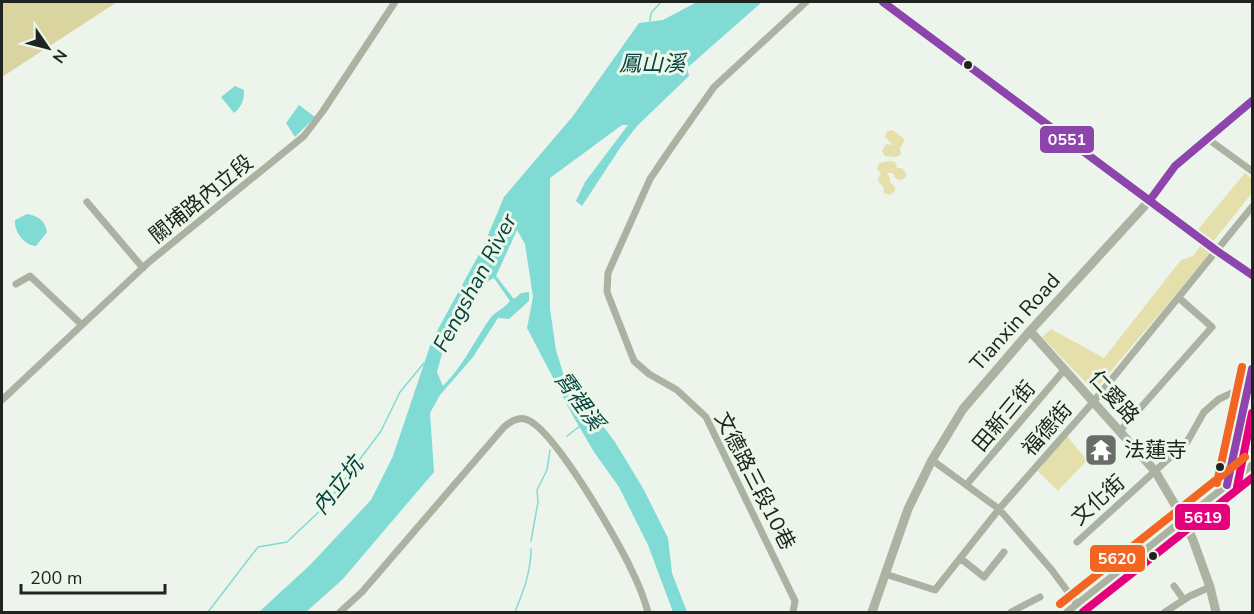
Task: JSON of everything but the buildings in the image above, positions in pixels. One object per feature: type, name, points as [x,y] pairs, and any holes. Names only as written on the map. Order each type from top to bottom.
[{"type":"main road","points":[[883,2],[1150,200]]},
{"type":"main road","name":"Tianxin Road","points":[[872,612],[908,509],[932,460],[963,409],[1030,331],[1150,200],[1175,166],[1252,101]]},
{"type":"main road","name":"仁愛路","points":[[1030,331],[1155,471],[1184,520],[1210,587],[1216,612]]},
{"type":"street","name":"關埔路內立段","points":[[2,400],[143,268],[304,136],[323,111],[394,2]]},
{"type":"street","name":"文德路三段10巷","points":[[794,612],[795,601],[706,417],[677,390],[649,374],[634,361],[607,292],[608,273],[650,179],[671,148],[714,87],[806,2]]},
{"type":"street","points":[[1208,139],[1252,171]]},
{"type":"street","points":[[1150,200],[1252,275]]},
{"type":"street","points":[[87,202],[143,268]]},
{"type":"street","name":"福德街","points":[[885,574],[935,590],[999,509],[1094,401],[1252,207]]},
{"type":"street","points":[[16,284],[30,276],[81,324]]},
{"type":"street","points":[[1120,431],[1212,327],[1179,298]]},
{"type":"street","name":"田新三街","points":[[967,484],[1065,369]]},
{"type":"street","points":[[1227,485],[1252,369]]},
{"type":"street","name":"文化街","points":[[1077,542],[1187,442],[1204,412],[1219,399],[1232,393],[1246,395]]},
{"type":"street","points":[[340,612],[362,592],[504,427],[513,420],[525,418],[543,430],[611,530],[633,572],[648,612]]},
{"type":"street","points":[[932,460],[999,509],[1051,569],[1077,604]]},
{"type":"street","points":[[1067,612],[1252,465]]},
{"type":"street","points":[[960,558],[984,577],[1004,552]]},
{"type":"street","points":[[1174,586],[1184,600]]},
{"type":"street","points":[[1165,612],[1210,587]]},
{"type":"street","points":[[1011,612],[1040,597]]},
{"type":"shaded area","points":[[2,2],[117,2],[2,77]]},
{"type":"shaded area","points":[[893,130],[905,140],[900,148],[901,154],[896,157],[885,156],[882,151],[886,144],[893,145],[885,137],[887,131]]},
{"type":"shaded area","points":[[895,162],[897,168],[902,168],[906,173],[906,177],[901,180],[896,179],[893,173],[887,173],[890,182],[895,187],[895,191],[890,195],[884,193],[883,186],[879,183],[878,178],[881,174],[877,169],[879,163]]},
{"type":"shaded area","points":[[1245,173],[1252,179],[1252,193],[1212,243],[1196,232]]},
{"type":"shaded area","points":[[1201,245],[1210,254],[1094,391],[1042,337],[1051,329],[1104,358],[1181,260],[1193,256]]},
{"type":"shaded area","points":[[1066,435],[1087,460],[1058,491],[1038,471]]},
{"type":"water","name":"鳳山溪","points":[[697,2],[762,2],[687,68],[689,76],[637,126],[582,206],[576,201],[585,182],[628,125],[622,125],[550,178],[550,309],[556,350],[563,373],[615,442],[644,490],[668,538],[672,573],[687,612],[673,612],[648,545],[619,487],[594,452],[573,416],[527,328],[533,297],[525,244],[517,230],[496,276],[514,299],[521,293],[529,292],[529,301],[509,319],[498,318],[473,357],[440,395],[430,413],[434,472],[342,580],[306,612],[259,612],[310,565],[371,500],[393,456],[432,340],[483,247],[504,197],[573,116],[639,23],[663,20]],"holes":[[[494,278],[510,301],[491,317],[462,362],[443,386],[437,372],[445,343],[484,283]]]},
{"type":"water","points":[[235,86],[244,90],[244,94],[242,103],[234,113],[221,97]]},
{"type":"water","points":[[299,105],[315,117],[295,137],[286,123]]},
{"type":"water","points":[[27,214],[40,219],[45,224],[47,232],[36,246],[24,240],[16,229],[15,220]]},
{"type":"waterway","points":[[650,21],[651,13],[661,2]]},
{"type":"waterway","name":"內立坑","points":[[208,612],[258,547],[287,542],[324,507],[381,431],[400,392],[424,363]]},
{"type":"waterway","name":"霄裡溪","points":[[567,436],[580,426]]},
{"type":"waterway","points":[[531,541],[538,502],[537,490],[547,470],[550,450]]},
{"type":"waterway","points":[[515,612],[528,574],[531,549]]},
{"type":"transit line","name":"0551","points":[[883,2],[1252,275]]},
{"type":"transit line","name":"0551","points":[[1150,200],[1175,166],[1252,101]]},
{"type":"transit line","name":"5620","points":[[1217,483],[1242,367]]},
{"type":"transit line","name":"0551","points":[[1227,485],[1252,369]]},
{"type":"transit line","name":"5619","points":[[1237,487],[1252,413]]},
{"type":"transit line","name":"5620","points":[[1060,604],[1245,457]]},
{"type":"transit line","name":"5619","points":[[1083,612],[1252,478]]},
{"type":"place","name":"法蓮寺","points":[[1101,450]]},
{"type":"water label","name":"Fengshan River","points":[[475,283]]}]
